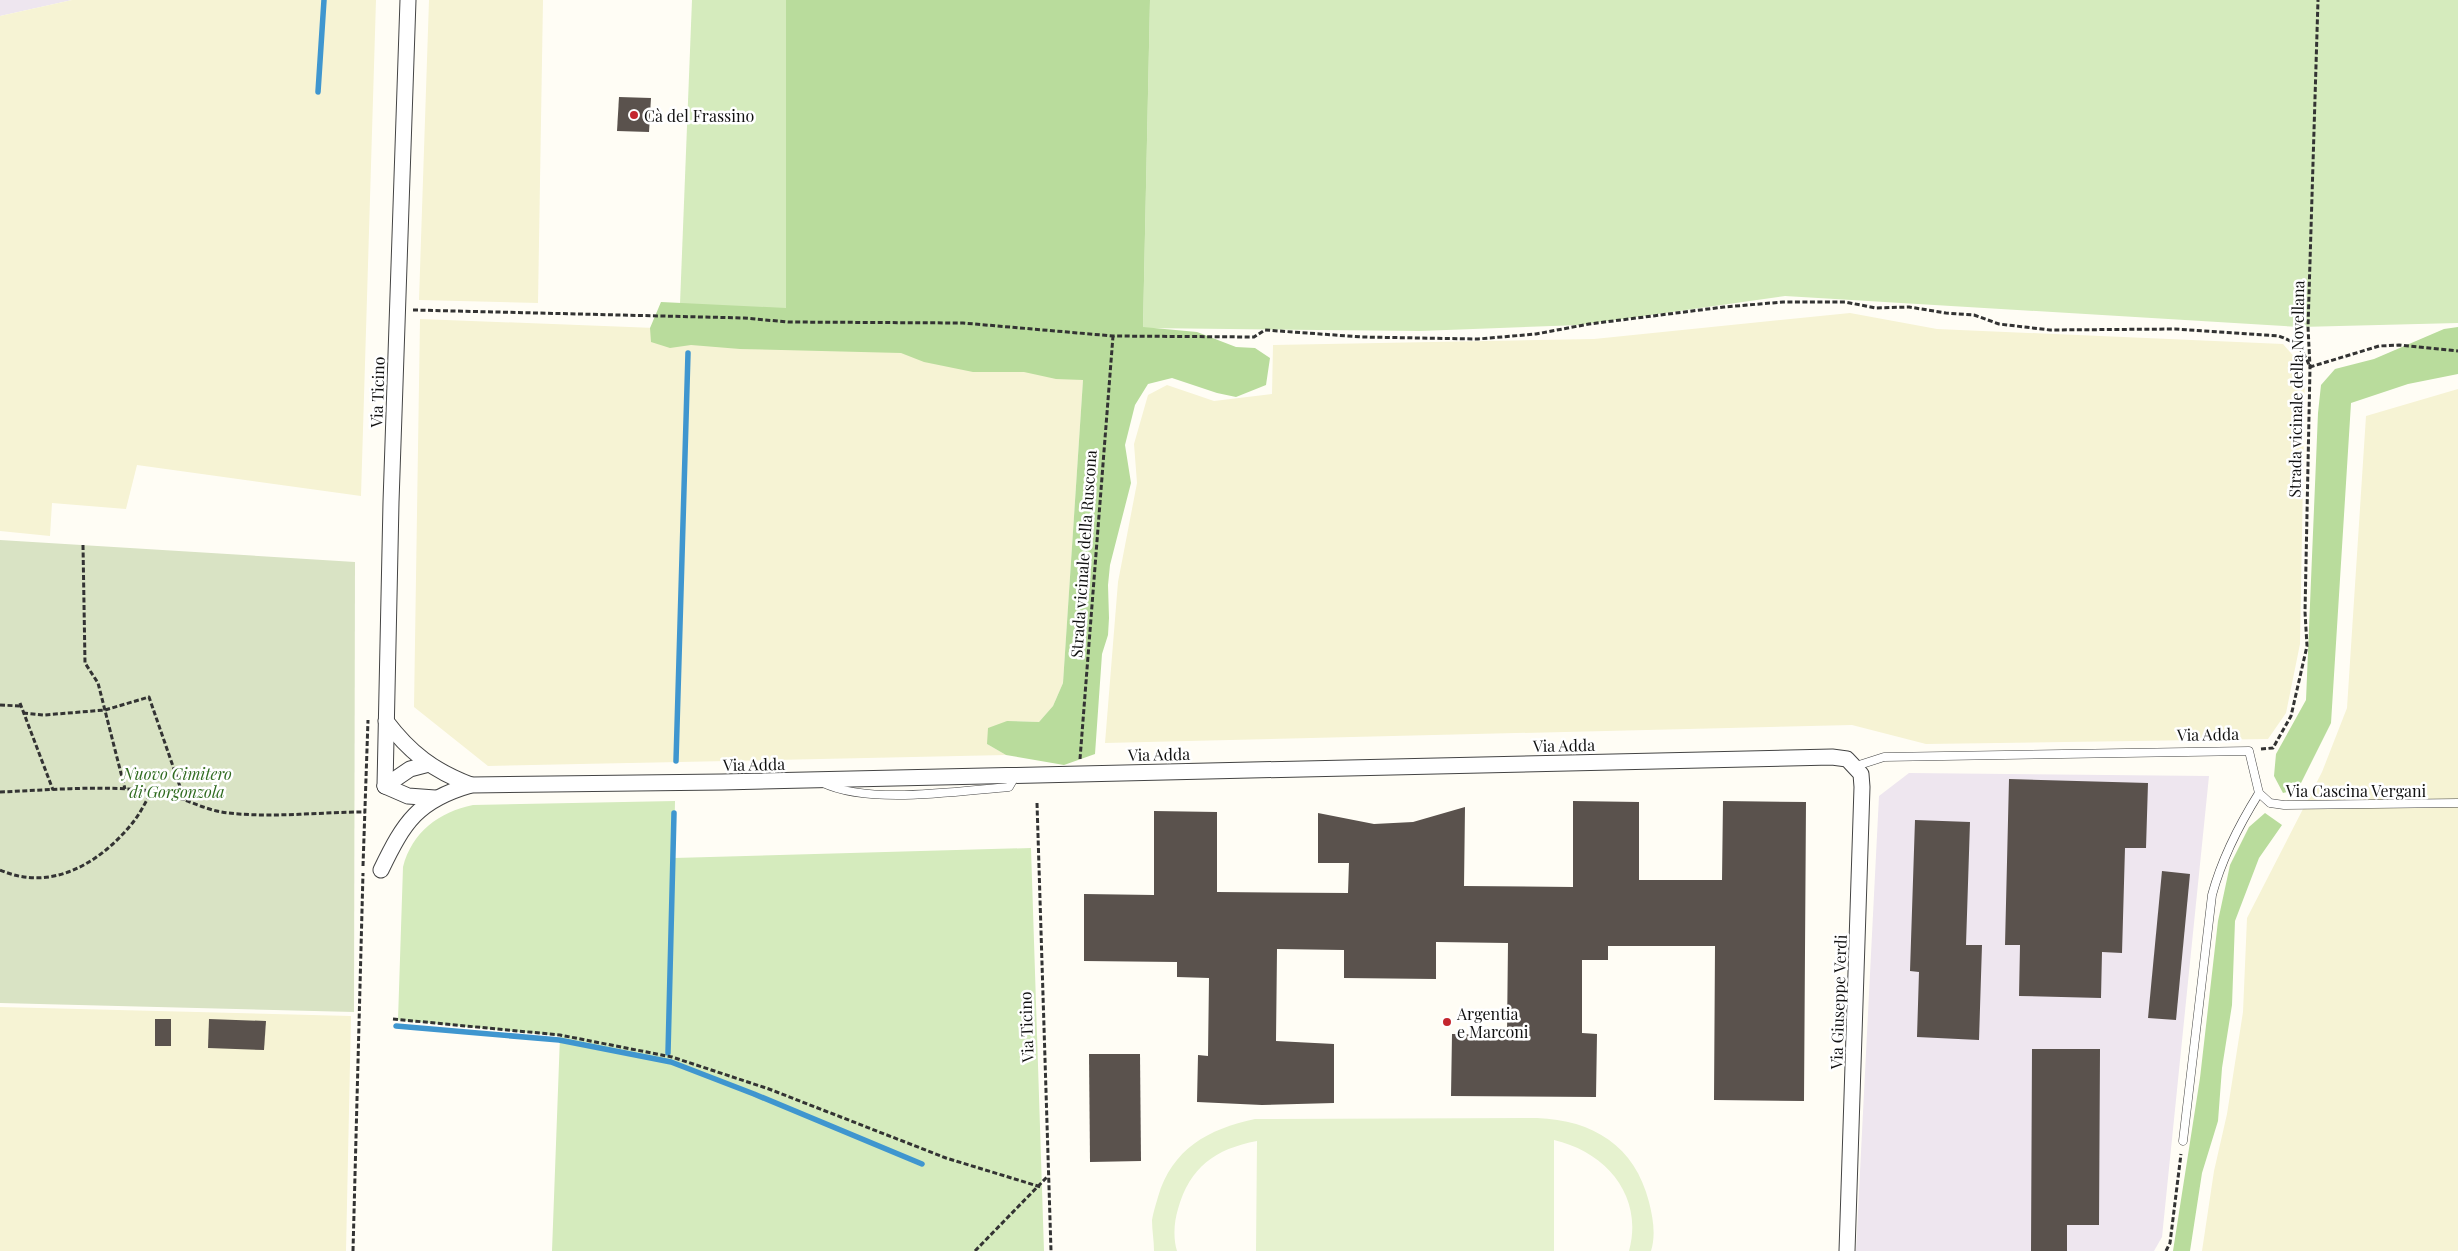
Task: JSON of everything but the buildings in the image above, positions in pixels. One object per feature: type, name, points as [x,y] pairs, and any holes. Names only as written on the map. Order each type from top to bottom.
[{"type":"street","name":"Via Ticino","points":[[385,786],[397,309],[408,0]]},
{"type":"street","name":"Via Adda","points":[[386,722],[412,752],[429,764],[471,786]]},
{"type":"street","name":"Via Adda","points":[[385,786],[408,796],[435,798],[471,786],[1016,776],[1832,757],[1852,763]]},
{"type":"street","name":"Via Giuseppe Verdi","points":[[1848,1251],[1862,787],[1861,774],[1852,763]]},
{"type":"street","points":[[385,786],[410,770],[429,764]]},
{"type":"street","name":"Via Adda","points":[[381,870],[407,824],[435,798]]},
{"type":"lane","name":"Via Adda","points":[[1852,763],[1884,757],[2249,751],[2259,793]]},
{"type":"lane","name":"Via Cascina Vergani","points":[[2259,793],[2270,803],[2284,805],[2458,803]]},
{"type":"lane","points":[[2183,1140],[2212,895],[2218,871],[2259,793]]},
{"type":"path","name":"Strada vicinale della Novellana","points":[[2249,751],[2273,748],[2291,716],[2307,646],[2305,612],[2310,367],[2308,327],[2318,0]]},
{"type":"path","points":[[397,309],[744,318],[788,322],[962,323],[1113,336],[1254,337],[1265,330],[1362,337],[1478,339],[1536,334],[1589,324],[1724,307],[1783,302],[1844,302],[1876,308],[1909,307],[1946,314],[1974,315],[1999,324],[2050,330],[2175,329],[2279,336],[2292,341],[2303,352],[2310,367],[2379,346],[2399,345],[2458,351]]},
{"type":"path","name":"Strada vicinale della Ruscona","points":[[1080,774],[1113,336]]},
{"type":"path","points":[[83,545],[85,663],[98,683],[125,789]]},
{"type":"path","points":[[23,713],[44,715],[105,710],[146,697],[151,699],[184,801]]},
{"type":"path","points":[[0,705],[20,705],[52,790]]},
{"type":"path","points":[[0,792],[125,789],[152,791],[204,809],[231,813],[365,812]]},
{"type":"path","points":[[0,870],[22,876],[40,878],[60,876],[74,870],[110,845],[134,821],[152,791]]},
{"type":"path","name":"Via Ticino","points":[[1037,803],[1051,1251]]},
{"type":"path","points":[[393,1019],[560,1034],[672,1057],[769,1089],[946,1158],[1041,1187]]},
{"type":"path","points":[[2166,1251],[2170,1243],[2183,1140]]},
{"type":"path","points":[[975,1251],[1041,1187],[1049,1176]]},
{"type":"shaded area","points":[[0,0],[72,0],[0,16]]},
{"type":"shaded area","points":[[72,0],[376,0],[361,496],[137,465],[126,509],[52,503],[50,536],[0,531],[0,16]]},
{"type":"shaded area","points":[[429,0],[543,0],[538,303],[419,300]]},
{"type":"shaded area","points":[[1850,313],[1937,329],[2283,344],[2305,369],[2300,644],[2286,713],[2268,739],[1926,744],[1852,725],[1105,743],[1118,582],[1137,483],[1134,444],[1148,395],[1167,385],[1214,401],[1272,394],[1273,345],[1594,339]]},
{"type":"shaded area","points":[[420,319],[813,334],[1083,380],[1063,683],[1053,706],[1039,722],[1007,721],[987,744],[1006,755],[488,766],[414,707]]},
{"type":"shaded area","points":[[2458,389],[2458,1251],[2202,1251],[2214,1171],[2227,1114],[2243,1012],[2247,918],[2322,772],[2347,708],[2366,416]]},
{"type":"shaded area","points":[[1909,773],[2209,776],[2162,1237],[2154,1251],[1856,1251],[1879,796]]},
{"type":"shaded area","points":[[0,1007],[351,1016],[346,1251],[0,1251]]},
{"type":"green space","points":[[692,0],[786,0],[786,309],[680,304]]},
{"type":"green space","points":[[786,0],[1150,0],[1143,327],[1197,332],[1236,347],[1255,348],[1270,358],[1266,385],[1236,397],[1217,393],[1172,378],[1148,384],[1135,405],[1125,445],[1131,483],[1110,565],[1108,635],[1102,654],[1095,754],[1064,765],[1006,755],[987,744],[988,728],[1007,721],[1039,722],[1053,706],[1063,683],[1083,380],[1056,379],[1024,372],[973,372],[924,362],[901,353],[740,349],[691,345],[670,348],[651,342],[650,328],[661,302],[786,308]]},
{"type":"green space","points":[[1150,0],[2458,0],[2458,323],[2300,327],[1785,296],[1580,325],[1420,331],[1143,328]]},
{"type":"green space","points":[[2458,327],[2458,374],[2408,384],[2351,403],[2331,723],[2298,789],[2283,793],[2274,776],[2276,754],[2306,700],[2318,413],[2321,385],[2335,369],[2374,359],[2444,329]]},
{"type":"green space","name":"Nuovo Cimitero di Gorgonzola","points":[[0,540],[355,562],[354,1012],[0,1003]]},
{"type":"green space","points":[[675,801],[674,858],[1031,848],[1044,1251],[552,1251],[560,1036],[398,1020],[403,867],[407,855],[420,834],[438,818],[473,805]]},
{"type":"green space","points":[[2265,813],[2282,825],[2259,858],[2235,921],[2232,1005],[2222,1068],[2218,1121],[2202,1173],[2190,1251],[2173,1251],[2200,1078],[2218,921],[2230,865],[2249,827]]},
{"type":"green space","points":[[1537,1118],[1576,1124],[1609,1140],[1622,1151],[1642,1182],[1649,1202],[1653,1226],[1651,1251],[1629,1251],[1632,1231],[1631,1212],[1626,1195],[1617,1179],[1605,1166],[1590,1155],[1573,1146],[1554,1140],[1554,1251],[1256,1251],[1257,1141],[1242,1144],[1217,1155],[1197,1171],[1183,1194],[1177,1214],[1175,1235],[1177,1251],[1154,1251],[1152,1220],[1164,1180],[1172,1166],[1182,1154],[1207,1135],[1238,1123],[1255,1119]]},
{"type":"waterway","points":[[318,92],[324,0]]},
{"type":"waterway","points":[[676,761],[688,353]]},
{"type":"waterway","points":[[668,1053],[674,813]]},
{"type":"waterway","points":[[396,1026],[559,1040],[671,1062],[754,1094],[922,1164]]},
{"type":"place","name":"Cà del Frassino","points":[[634,115]]},
{"type":"place","name":"Argentia e Marconi","points":[[1447,1022]]}]
